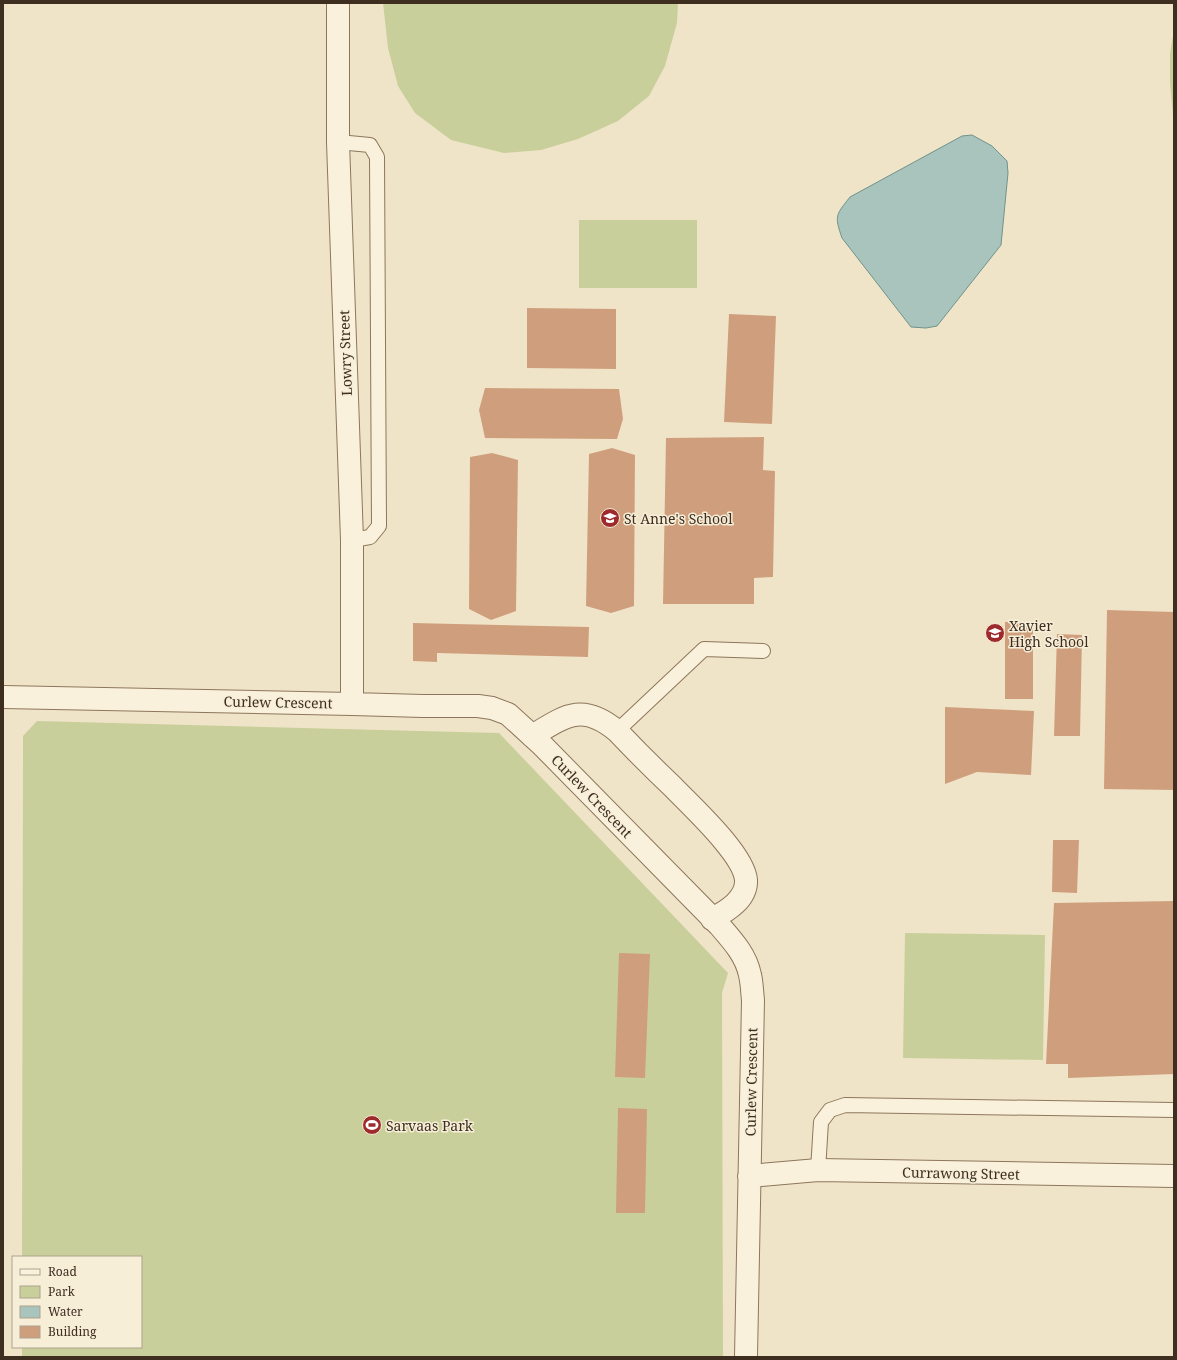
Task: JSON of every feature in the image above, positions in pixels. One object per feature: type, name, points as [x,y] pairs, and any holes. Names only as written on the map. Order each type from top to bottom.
[{"type":"street","name":"Lowry Street","points":[[338,3],[338,142],[352,540],[352,704]]},
{"type":"street","name":"Curlew Crescent","points":[[3,697],[478,706],[492,708],[508,714],[532,736],[719,925],[734,943],[744,959],[750,975],[753,1000],[746,1357]]},
{"type":"street","points":[[532,736],[557,721],[569,716],[581,714],[605,722],[616,731],[711,826],[731,849],[742,867],[746,879],[743,893],[729,909],[712,919]]},
{"type":"street","name":"Currawong Street","points":[[749,1176],[818,1170],[1174,1176]]},
{"type":"lane","points":[[338,142],[370,145],[377,157],[379,526],[370,537],[352,540]]},
{"type":"lane","points":[[616,731],[704,649],[763,650]]},
{"type":"lane","points":[[818,1170],[821,1122],[830,1110],[845,1105],[1174,1110]]},
{"type":"green space","points":[[383,3],[678,3],[677,23],[665,66],[649,96],[618,121],[578,139],[541,150],[504,153],[451,140],[415,113],[398,86],[388,48]]},
{"type":"green space","points":[[1174,30],[1174,126],[1170,83],[1170,53]]},
{"type":"green space","points":[[579,220],[697,220],[697,288],[579,288]]},
{"type":"green space","name":"Sarvaas Park","points":[[37,721],[499,733],[728,973],[722,993],[723,1357],[22,1357],[22,1348],[142,1348],[142,1256],[22,1256],[23,736]]},
{"type":"green space","points":[[905,933],[1045,935],[1043,1060],[903,1058]]},
{"type":"water","points":[[972,135],[992,146],[1007,161],[1008,173],[1001,245],[937,326],[926,328],[911,327],[842,238],[837,220],[839,212],[850,197],[962,136]]},
{"type":"building","points":[[527,308],[616,309],[616,369],[527,368]]},
{"type":"building","points":[[729,314],[776,316],[772,424],[724,422]]},
{"type":"building","points":[[485,388],[619,389],[623,419],[617,439],[485,438],[479,410]]},
{"type":"building","points":[[764,437],[763,470],[775,471],[773,577],[754,578],[754,604],[663,604],[666,438]]},
{"type":"building","points":[[612,448],[635,455],[634,606],[611,613],[586,606],[589,454]]},
{"type":"building","points":[[492,453],[518,460],[516,611],[491,620],[469,609],[470,457]]},
{"type":"building","points":[[1107,610],[1174,612],[1174,790],[1104,789]]},
{"type":"building","points":[[1005,622],[1033,622],[1033,699],[1005,699]]},
{"type":"building","points":[[413,623],[589,627],[588,657],[437,653],[437,662],[413,661]]},
{"type":"building","points":[[1057,634],[1082,635],[1080,736],[1054,736]]},
{"type":"building","points":[[945,707],[1034,711],[1031,775],[977,772],[945,784]]},
{"type":"building","points":[[1053,840],[1079,840],[1077,893],[1052,892]]},
{"type":"building","points":[[1174,901],[1174,1074],[1068,1078],[1068,1064],[1046,1064],[1054,903]]},
{"type":"building","points":[[619,953],[650,954],[645,1078],[615,1077]]},
{"type":"building","points":[[618,1108],[647,1109],[645,1213],[616,1213]]},
{"type":"place","name":"St Anne's School","points":[[610,518]]},
{"type":"place","name":"Xavier High School","points":[[995,633]]},
{"type":"place","name":"Sarvaas Park","points":[[372,1125]]}]
